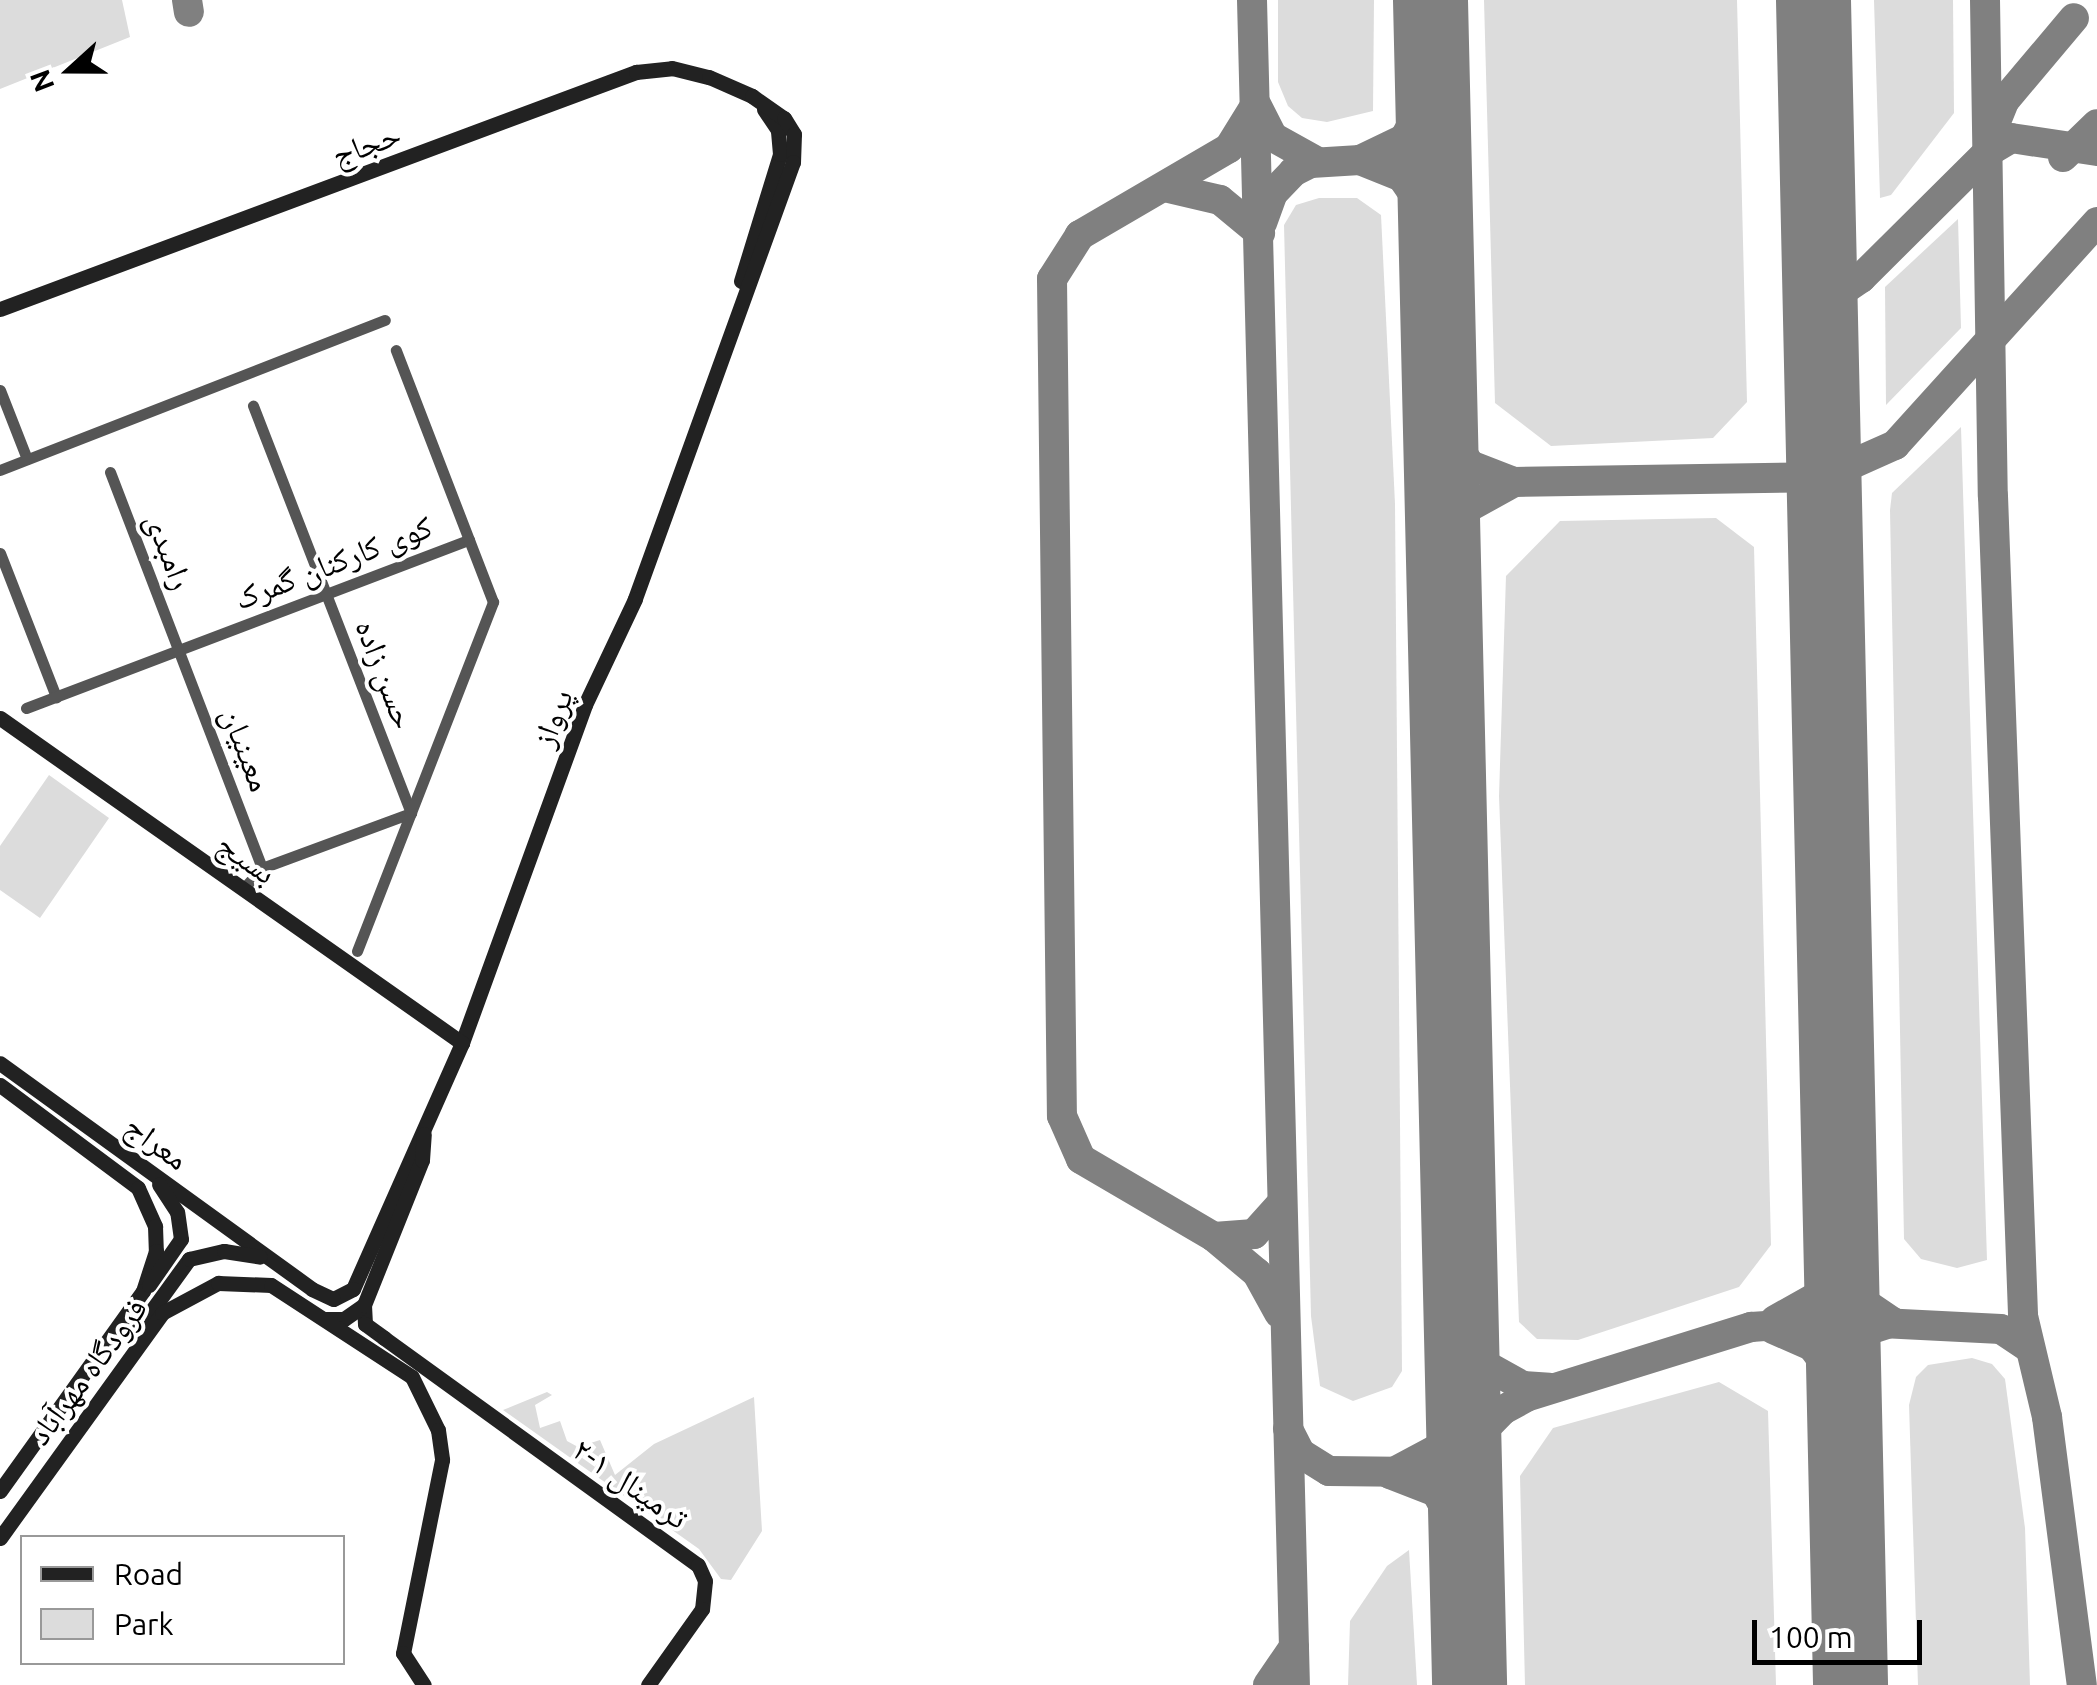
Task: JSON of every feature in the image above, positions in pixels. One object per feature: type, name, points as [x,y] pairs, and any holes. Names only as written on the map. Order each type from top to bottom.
[{"type":"main road","name":"حجاج","points":[[0,310],[636,72],[690,71],[752,96]]},
{"type":"main road","name":"پرواز","points":[[282,1267],[325,1297],[352,1289],[462,1043],[585,705],[635,599],[796,146],[784,118],[752,96]]},
{"type":"main road","name":"بسیج","points":[[0,718],[462,1043]]},
{"type":"main road","name":"معراج","points":[[0,1063],[282,1267]]},
{"type":"main road","name":"معراج","points":[[0,1085],[121,1172]]},
{"type":"main road","name":"پرواز","points":[[364,1306],[422,1160],[424,1134]]},
{"type":"main road","points":[[132,1157],[163,1188],[177,1212],[181,1238],[143,1291]]},
{"type":"main road","name":"فرودگاه مهرآباد","points":[[0,1491],[143,1291],[156,1251],[155,1226],[144,1198],[121,1172]]},
{"type":"main road","points":[[100,1394],[147,1313],[189,1259],[224,1250],[282,1267]]},
{"type":"main road","name":"فرودگاه مهرآباد","points":[[0,1537],[146,1330],[196,1290],[242,1281],[271,1285],[326,1319]]},
{"type":"main road","points":[[326,1319],[344,1319],[364,1306],[365,1324],[416,1371],[438,1430],[442,1460],[403,1653],[424,1685]]},
{"type":"main road","points":[[326,1319],[416,1371]]},
{"type":"main road","points":[[356,1339],[353,1326],[365,1324]]},
{"type":"main road","name":"ترمینال ۱-۲","points":[[416,1371],[698,1565],[705,1581],[702,1609],[648,1685]]},
{"type":"street","points":[[0,470],[385,320]]},
{"type":"street","name":"کوی کارکنان گمرک","points":[[26,708],[469,540],[396,350]]},
{"type":"street","points":[[0,390],[27,459]]},
{"type":"street","name":"حسن زاده","points":[[254,406],[411,813]]},
{"type":"street","name":"رامبدی","points":[[110,472],[179,650]]},
{"type":"street","points":[[357,951],[493,602],[469,540]]},
{"type":"street","points":[[0,552],[56,696]]},
{"type":"street","name":"معینیان","points":[[179,650],[262,868]]},
{"type":"street","points":[[243,888],[262,868],[411,813]]},
{"type":"green space","points":[[0,0],[122,0],[130,37],[0,89]]},
{"type":"green space","points":[[1278,0],[1374,0],[1373,111],[1327,122],[1302,118],[1288,106],[1278,82]]},
{"type":"green space","points":[[1484,0],[1737,0],[1747,402],[1713,438],[1551,446],[1495,403]]},
{"type":"green space","points":[[1874,0],[1953,0],[1954,113],[1891,195],[1880,198]]},
{"type":"green space","points":[[1319,198],[1357,198],[1381,215],[1395,504],[1402,1371],[1392,1387],[1353,1401],[1320,1386],[1311,1316],[1284,225],[1296,205]]},
{"type":"green space","points":[[1958,219],[1961,328],[1886,405],[1885,287]]},
{"type":"green space","points":[[1961,427],[1987,1260],[1957,1268],[1921,1259],[1904,1239],[1890,510],[1892,493]]},
{"type":"green space","points":[[1716,518],[1754,547],[1771,1245],[1739,1287],[1578,1340],[1537,1339],[1519,1322],[1499,796],[1506,576],[1560,521]]},
{"type":"green space","points":[[49,775],[109,818],[40,918],[0,890],[0,846]]},
{"type":"green space","points":[[1972,1358],[1992,1364],[2005,1379],[2025,1528],[2030,1685],[1918,1685],[1909,1405],[1916,1377],[1928,1365]]},
{"type":"green space","points":[[1719,1382],[1768,1411],[1776,1685],[1525,1685],[1520,1476],[1553,1428]]},
{"type":"green space","points":[[547,1392],[552,1395],[535,1405],[540,1428],[560,1421],[567,1441],[578,1447],[600,1440],[615,1475],[654,1444],[754,1397],[762,1531],[731,1580],[721,1579],[699,1549],[503,1410]]},
{"type":"green space","points":[[1409,1550],[1417,1685],[1348,1685],[1350,1621],[1387,1566]]},
{"type":"taxiway","points":[[187,0],[189,12]]},
{"type":"taxiway","points":[[1252,0],[1295,1685]]},
{"type":"taxiway","points":[[1985,0],[1993,496],[2023,1316],[2047,1417],[2082,1685]]},
{"type":"taxiway","points":[[1991,134],[2005,100],[2074,18]]},
{"type":"taxiway","points":[[1360,160],[1404,139],[1431,91]]},
{"type":"taxiway","points":[[1257,106],[1273,137],[1318,162]]},
{"type":"taxiway","points":[[1253,109],[1229,148],[1080,235],[1052,279],[1062,1116],[1081,1159],[1214,1237],[1257,1273],[1279,1313]]},
{"type":"taxiway","points":[[2063,157],[2097,124]]},
{"type":"taxiway","points":[[1820,306],[1861,278],[1988,152],[2011,138],[2097,151]]},
{"type":"taxiway","points":[[1262,223],[1273,193],[1293,172],[1311,163],[1360,160],[1402,177],[1436,227]]},
{"type":"taxiway","points":[[1164,187],[1220,200],[1260,233]]},
{"type":"taxiway","points":[[1442,423],[1470,465],[1514,482],[1823,477],[1895,445],[2097,222]]},
{"type":"taxiway","points":[[1444,546],[1462,511],[1514,482]]},
{"type":"taxiway","points":[[1214,1237],[1254,1234],[1280,1205]]},
{"type":"taxiway","points":[[1841,1258],[1860,1300],[1893,1322],[1866,1331],[1843,1362]]},
{"type":"taxiway","points":[[1775,1320],[1818,1296],[1841,1258]]},
{"type":"taxiway","points":[[1461,1319],[1485,1365],[1523,1386],[1549,1388]]},
{"type":"taxiway","points":[[1288,1429],[1300,1453],[1329,1471],[1419,1472],[1453,1461],[1503,1410],[1526,1397],[1751,1327],[1842,1321],[2001,1329],[2028,1347]]},
{"type":"taxiway","points":[[1773,1329],[1812,1346],[1844,1389]]},
{"type":"taxiway","points":[[1463,1393],[1449,1434],[1437,1449],[1390,1474],[1436,1492],[1466,1546]]},
{"type":"taxiway","points":[[1465,1493],[1478,1440]]},
{"type":"taxiway","points":[[1268,1685],[1294,1647]]},
{"type":"runway","points":[[1430,0],[1469,1685]]},
{"type":"runway","points":[[1813,0],[1850,1685]]}]
